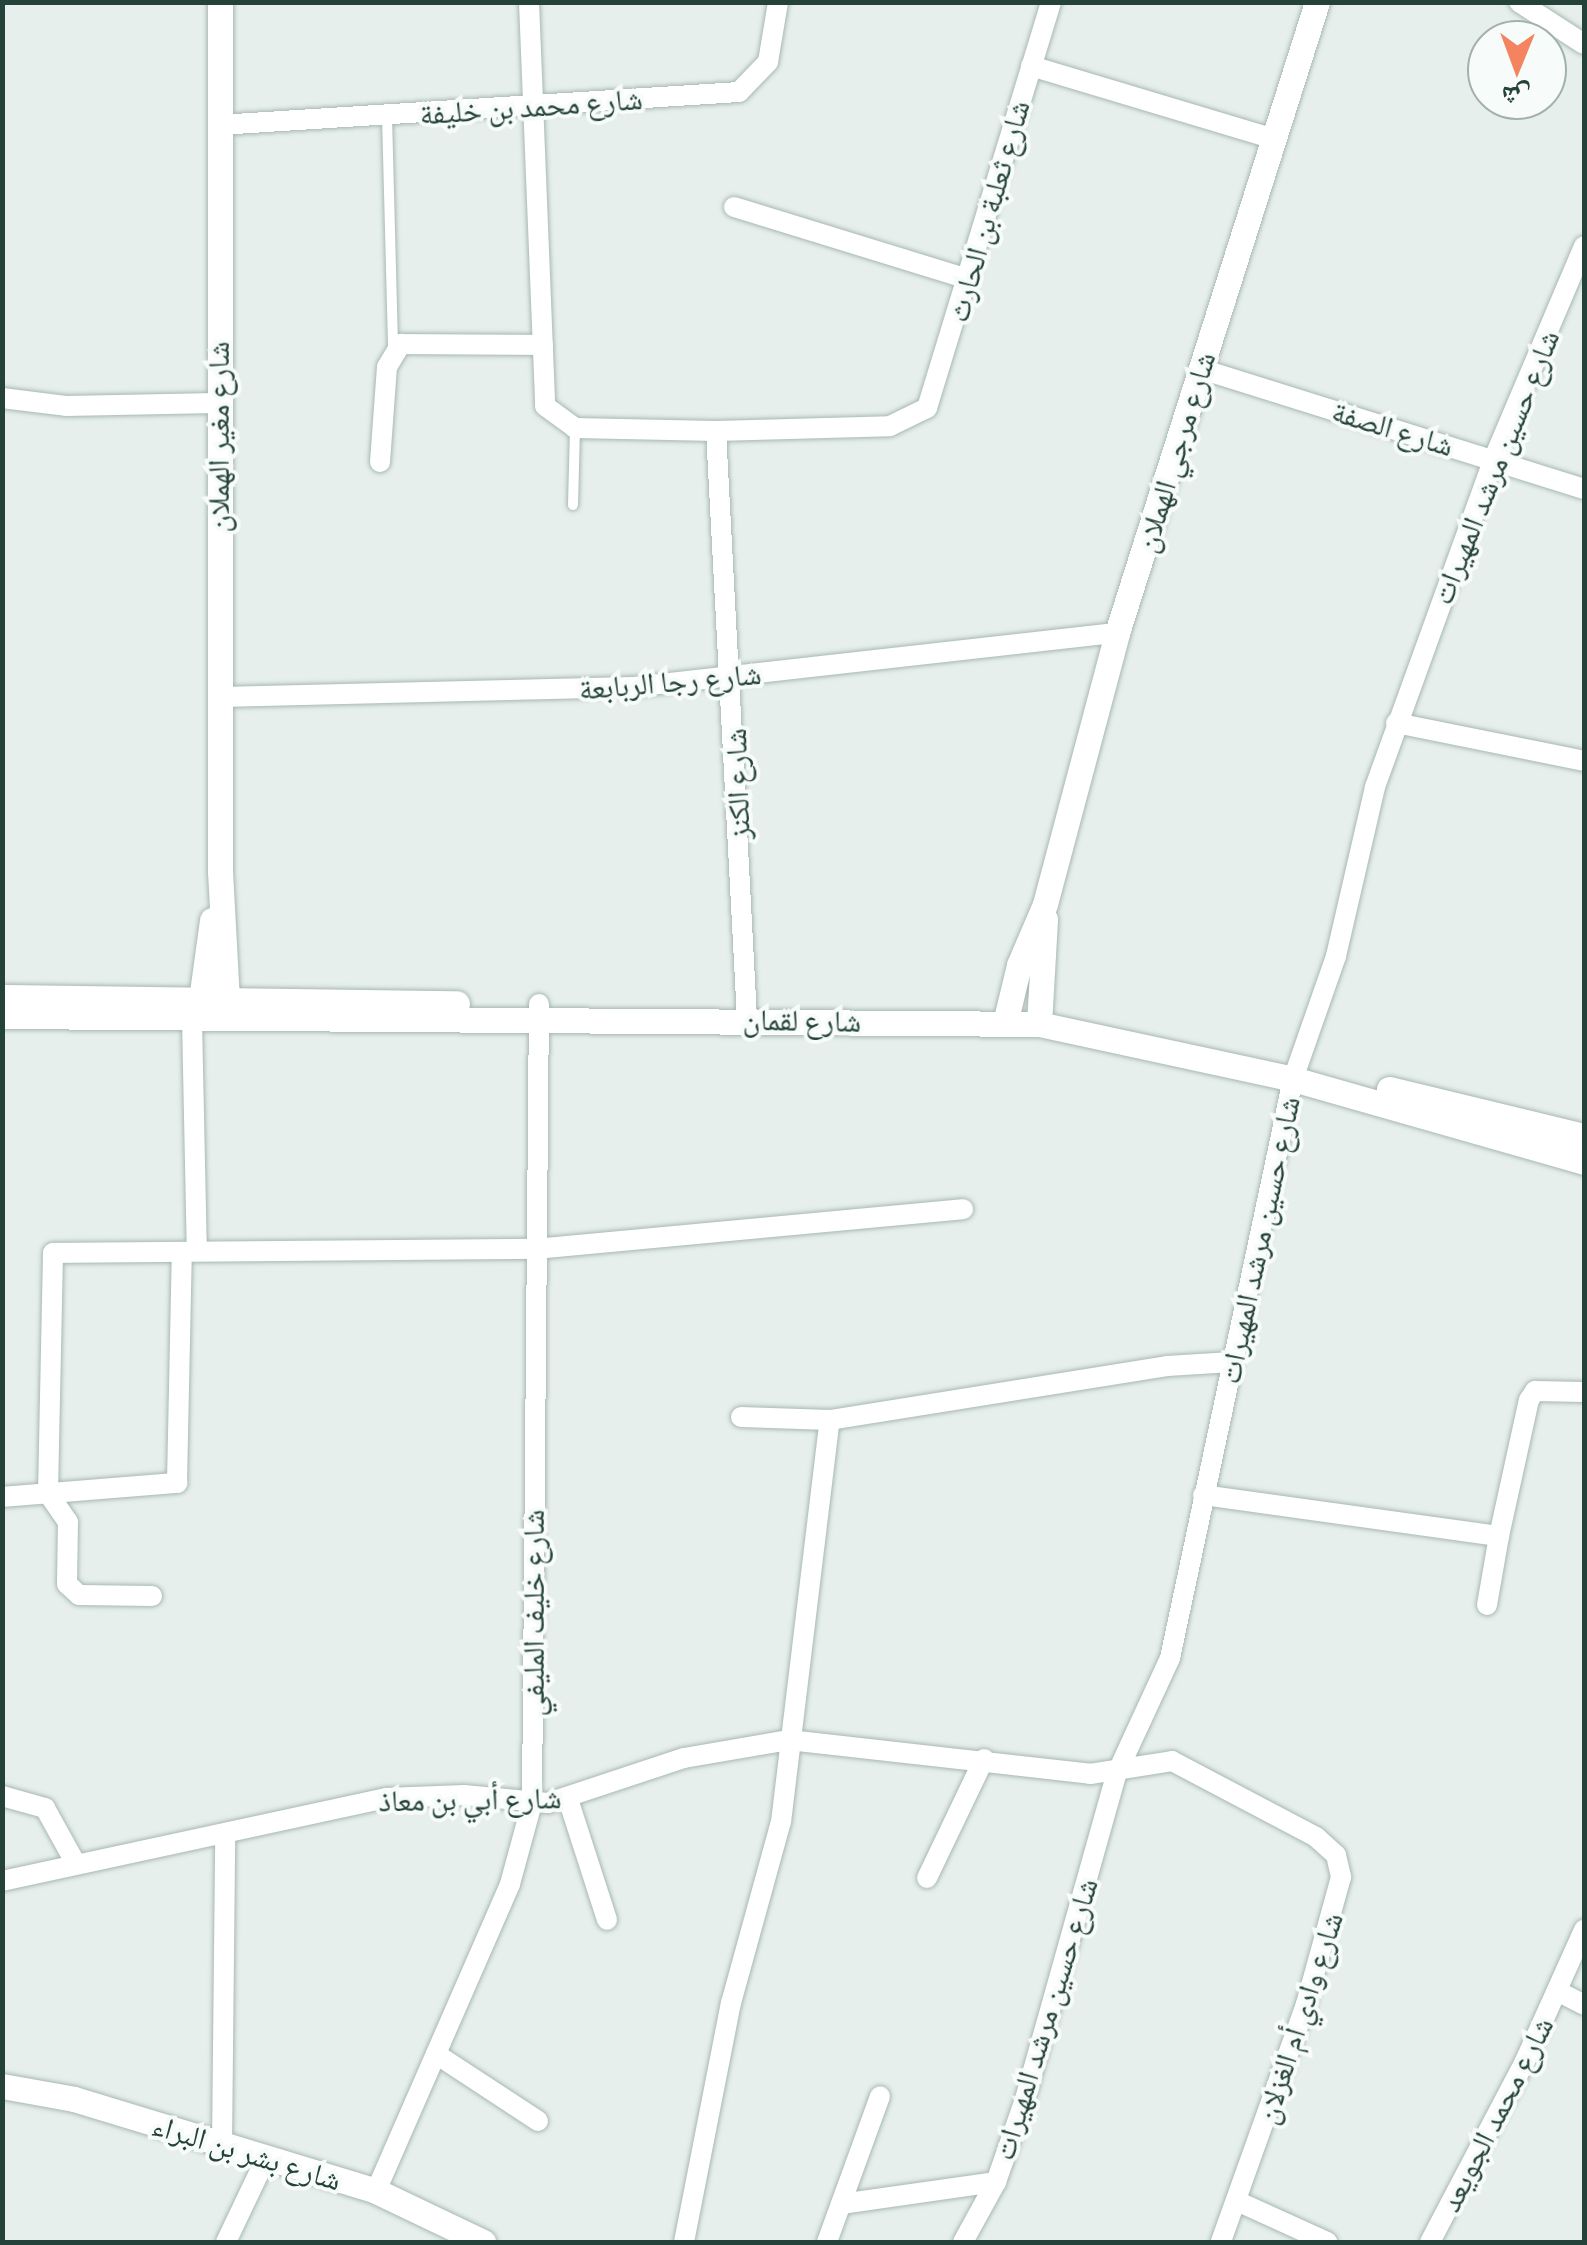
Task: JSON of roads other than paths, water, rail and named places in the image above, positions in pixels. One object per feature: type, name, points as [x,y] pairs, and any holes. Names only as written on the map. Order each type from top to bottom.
[{"type":"street","name":"شارع مغير الهملان","points":[[220,2],[220,870],[228,1010]]},
{"type":"street","points":[[529,2],[545,406],[575,428],[716,430]]},
{"type":"street","name":"شارع محمد بن خليفة","points":[[219,125],[740,92],[768,62],[778,2]]},
{"type":"street","name":"شارع ثعلبة بن الحارث","points":[[716,430],[890,426],[918,416],[934,396],[1050,2]]},
{"type":"street","name":"شارع مرجي الهملان","points":[[1007,1016],[1045,904],[1117,633],[1317,2]]},
{"type":"street","points":[[1520,3],[1584,44]]},
{"type":"street","points":[[1032,66],[1274,139]]},
{"type":"street","points":[[734,207],[968,280]]},
{"type":"street","name":"شارع حسين مرشد المهيرات","points":[[963,2242],[996,2182],[1116,1775],[1170,1658],[1296,1072],[1336,956],[1396,723],[1494,458],[1584,246]]},
{"type":"street","points":[[380,462],[393,352],[413,340],[542,345]]},
{"type":"street","name":"شارع الصفة","points":[[1202,369],[1584,489]]},
{"type":"street","points":[[2,398],[66,406],[217,404]]},
{"type":"street","name":"شارع الكنز","points":[[716,430],[733,678],[746,1011]]},
{"type":"street","name":"شارع رجا الربابعة","points":[[220,697],[490,694],[733,678],[1117,633]]},
{"type":"street","points":[[1396,723],[1584,761]]},
{"type":"street","name":"شارع مغير الهملان","points":[[197,1013],[220,870]]},
{"type":"street","name":"شارع مرجي الهملان","points":[[1040,1018],[1045,904]]},
{"type":"street","name":"شارع لقمان","points":[[2,996],[197,1013]]},
{"type":"street","name":"شارع لقمان","points":[[2,1016],[228,1010],[746,1011],[1040,1018],[1584,1136]]},
{"type":"street","name":"شارع خليف المليفي","points":[[376,2191],[510,1884],[532,1803],[539,1012]]},
{"type":"street","points":[[2,1497],[177,1483],[190,1252],[197,1013]]},
{"type":"street","name":"شارع لقمان","points":[[1296,1072],[1584,1162]]},
{"type":"street","points":[[152,1596],[80,1595],[68,1584],[68,1522],[48,1493],[52,1253],[534,1250],[963,1210]]},
{"type":"street","points":[[741,1417],[830,1420],[1168,1366],[1232,1362]]},
{"type":"street","points":[[1487,1605],[1528,1400],[1535,1391],[1584,1392]]},
{"type":"street","points":[[684,2242],[731,2003],[780,1822],[830,1420]]},
{"type":"street","points":[[1203,1495],[1499,1536]]},
{"type":"street","name":"شارع أبي بن معاذ","points":[[2,1882],[386,1798],[464,1795],[532,1803],[568,1799],[684,1758],[788,1740],[1116,1775]]},
{"type":"street","points":[[927,1878],[984,1760]]},
{"type":"street","name":"شارع وادي أم الغزلان","points":[[1116,1775],[1152,1761],[1188,1767],[1336,1855],[1337,1905],[1239,2202],[1221,2242]]},
{"type":"street","points":[[2,1796],[44,1808],[76,1864]]},
{"type":"street","points":[[568,1799],[606,1920]]},
{"type":"street","points":[[222,2144],[225,1834]]},
{"type":"street","name":"شارع محمد الجويعد","points":[[1430,2242],[1558,1992],[1584,1930]]},
{"type":"street","points":[[1558,1992],[1584,2005]]},
{"type":"street","points":[[436,2054],[538,2121]]},
{"type":"street","name":"شارع بشر بن البراء","points":[[2,2086],[74,2099],[376,2191],[483,2242]]},
{"type":"street","points":[[827,2242],[880,2096]]},
{"type":"street","points":[[226,2242],[266,2158]]},
{"type":"street","points":[[841,2204],[996,2182]]},
{"type":"street","points":[[1239,2202],[1327,2242]]},
{"type":"lane","points":[[387,116],[393,352]]},
{"type":"lane","points":[[573,505],[575,428]]}]
